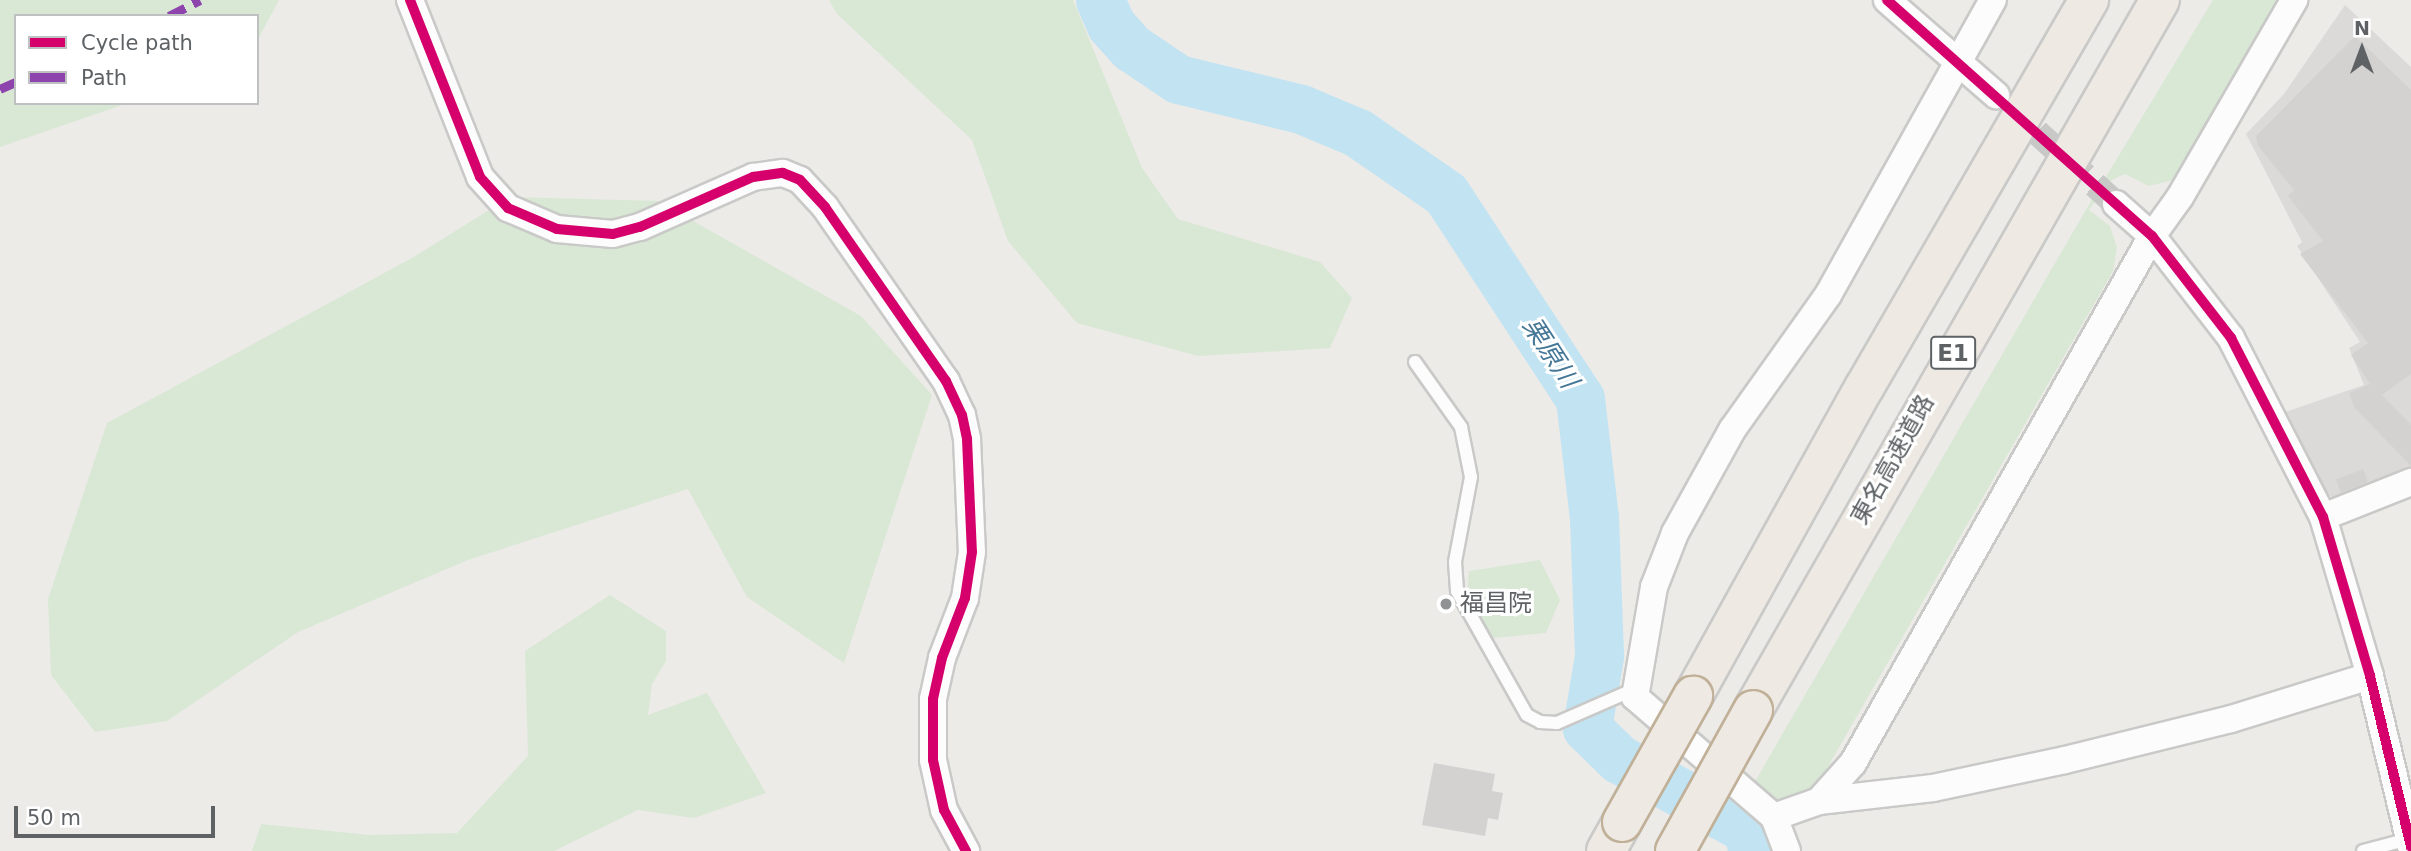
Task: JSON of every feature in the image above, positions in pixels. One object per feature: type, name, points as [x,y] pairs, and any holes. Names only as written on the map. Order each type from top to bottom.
[{"type":"highway","name":"E1","points":[[1614,837],[1878,364],[2089,0]]},
{"type":"highway","name":"東名高速道路","points":[[1675,851],[1752,710],[2160,0]]},
{"type":"street","points":[[410,0],[480,177],[508,208],[557,229],[613,233],[640,227],[753,177],[783,173],[800,180],[825,207],[946,381],[962,415],[967,439],[972,552],[965,598],[942,658],[933,699],[933,760],[944,810],[967,851]]},
{"type":"street","points":[[1887,0],[1996,94]]},
{"type":"street","points":[[1787,851],[1774,817],[1631,695],[1654,587],[1675,533],[1732,430],[1828,295],[1993,0]]},
{"type":"street","points":[[1819,801],[1853,763],[2152,236],[2180,197],[2294,0]]},
{"type":"street","points":[[2116,204],[2152,236],[2231,338],[2323,517],[2370,676],[2410,843]]},
{"type":"street","points":[[2323,517],[2411,482]]},
{"type":"street","points":[[1774,817],[1819,801],[1933,788],[2066,760],[2231,719],[2370,676]]},
{"type":"lane","points":[[1416,362],[1461,427],[1471,477],[1455,562],[1457,591],[1527,715],[1539,722],[1568,720],[1631,695]]},
{"type":"lane","points":[[2363,851],[2410,843]]},
{"type":"shaded area","points":[[2345,5],[2411,67],[2411,472],[2335,507],[2331,496],[2323,498],[2282,413],[2364,385],[2349,348],[2360,342],[2297,246],[2302,242],[2246,134],[2284,94]]},
{"type":"green space","points":[[0,0],[279,0],[259,37],[259,14],[14,14],[14,105],[122,105],[0,147]]},
{"type":"green space","points":[[829,0],[1073,0],[1142,168],[1178,219],[1320,262],[1352,298],[1330,348],[1198,356],[1077,323],[1008,241],[972,140],[837,14]]},
{"type":"green space","points":[[2213,0],[2285,0],[2181,178],[2149,186],[2125,174],[2110,181],[2089,210],[2110,226],[2117,248],[2113,271],[1811,796],[1784,804],[1753,785],[2087,208]]},
{"type":"green space","points":[[510,197],[658,201],[861,316],[932,395],[844,663],[747,597],[688,489],[468,560],[298,632],[167,721],[95,732],[51,675],[48,599],[107,423],[412,258]]},
{"type":"green space","points":[[1540,560],[1560,600],[1546,633],[1493,638],[1467,591],[1469,571]]},
{"type":"green space","points":[[610,595],[666,631],[666,661],[652,684],[648,715],[707,693],[766,793],[694,818],[638,810],[554,851],[252,851],[261,824],[369,835],[457,833],[528,756],[525,651]]},
{"type":"building","points":[[2355,36],[2411,90],[2411,374],[2382,395],[2411,425],[2411,466],[2355,408],[2349,393],[2370,384],[2351,355],[2368,343],[2300,254],[2323,241],[2288,196],[2294,190],[2258,146],[2256,136]]},
{"type":"building","points":[[2363,469],[2368,482],[2341,492],[2336,479]]},
{"type":"building","points":[[1434,763],[1495,774],[1492,791],[1503,793],[1498,820],[1488,818],[1485,836],[1422,825]]},
{"type":"waterway","name":"栗原川","points":[[1100,0],[1111,25],[1132,48],[1178,79],[1301,109],[1358,133],[1446,194],[1580,399],[1594,518],[1599,656],[1587,728],[1619,759],[1747,829],[1753,851]]},
{"type":"tunnel","points":[[2008,106],[2116,204]]},
{"type":"marked path","points":[[173,14],[200,0]]},
{"type":"marked path","points":[[0,89],[14,83]]},
{"type":"cycle path","points":[[410,0],[480,177],[508,208],[557,229],[613,234],[640,227],[753,177],[783,173],[800,180],[825,207],[946,381],[962,415],[967,439],[972,552],[965,598],[942,658],[933,699],[933,760],[944,810],[966,851]]},
{"type":"cycle path","points":[[1887,0],[2152,236],[2231,338],[2323,517],[2370,676],[2411,847]]},
{"type":"place","name":"福昌院","points":[[1446,604]]}]
